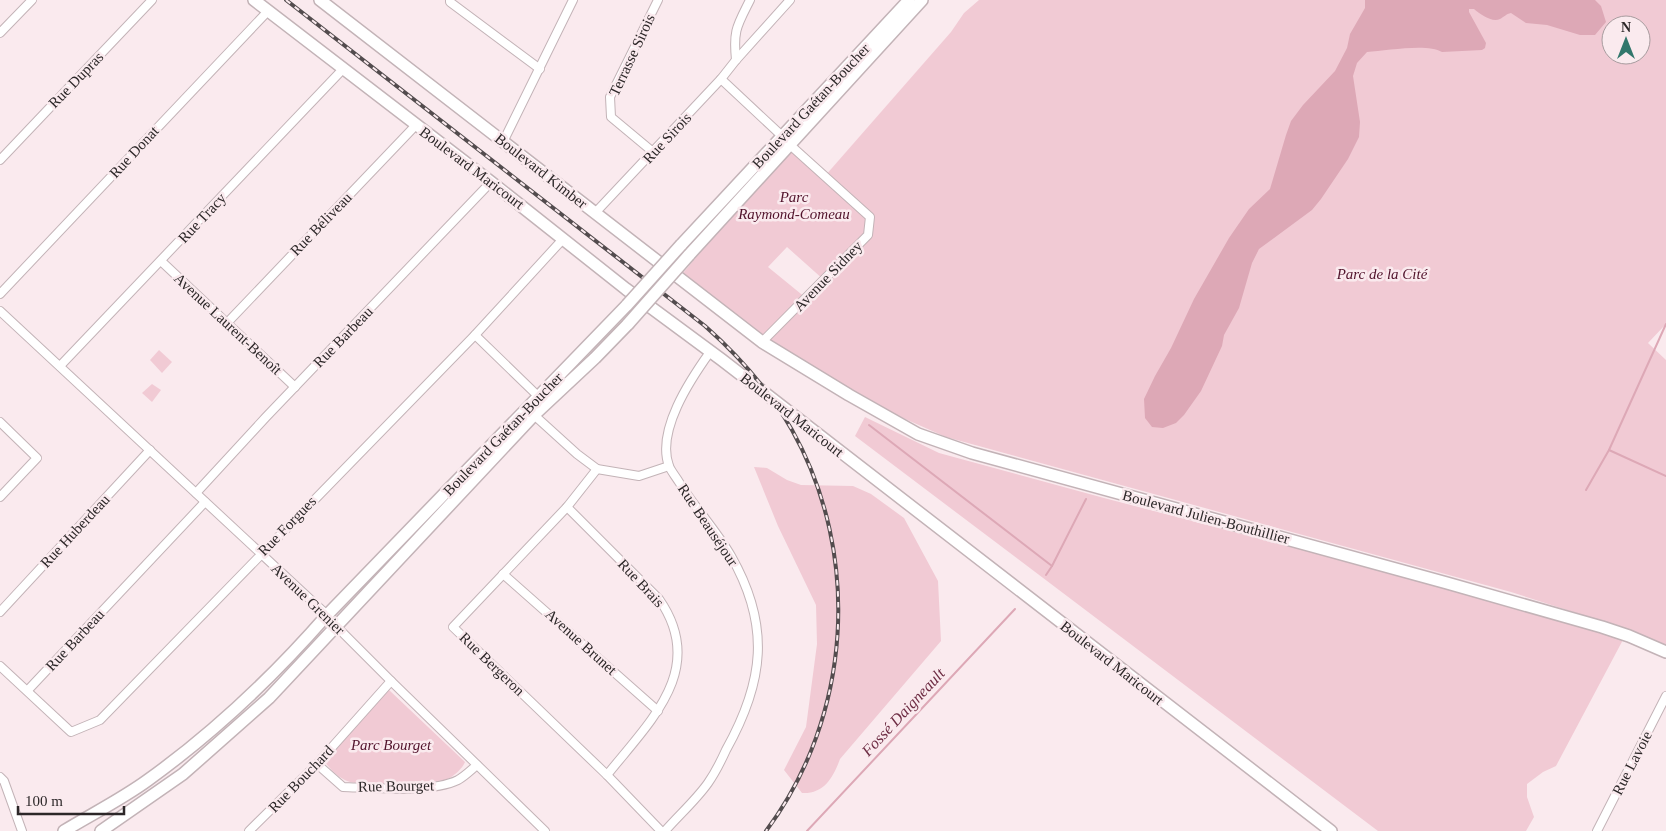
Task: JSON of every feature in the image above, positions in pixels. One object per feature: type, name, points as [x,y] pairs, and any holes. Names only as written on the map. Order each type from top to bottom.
[{"type":"street","points":[[0,34],[32,0]]},
{"type":"street","name":"Rue Dupras","points":[[0,160],[152,0]]},
{"type":"street","name":"Boulevard Maricourt","points":[[254,0],[1331,831]]},
{"type":"street","points":[[450,0],[450,2],[540,69]]},
{"type":"street","points":[[503,142],[573,0]]},
{"type":"street","name":"Terrasse Sirois","points":[[653,152],[611,116],[610,97],[658,0]]},
{"type":"street","points":[[736,60],[734,38],[736,29],[750,0]]},
{"type":"street","name":"Rue Sirois","points":[[595,213],[722,79],[736,60],[790,0]]},
{"type":"street","name":"Boulevard Gaétan-Boucher","points":[[786,140],[909,0]]},
{"type":"street","name":"Boulevard Gaétan-Boucher","points":[[64,831],[147,781],[198,742],[252,695],[327,615],[698,235],[786,140],[922,0]]},
{"type":"street","name":"Boulevard Kimber","points":[[327,2],[503,142],[762,342]]},
{"type":"street","name":"Rue Donat","points":[[0,294],[268,11]]},
{"type":"street","name":"Rue Tracy","points":[[60,366],[342,69]]},
{"type":"street","name":"Avenue Sidney","points":[[722,79],[870,216],[868,235],[762,342]]},
{"type":"street","name":"Rue Béliveau","points":[[227,323],[416,125]]},
{"type":"street","name":"Rue Barbeau","points":[[196,493],[491,182]]},
{"type":"street","name":"Boulevard Gaétan-Boucher","points":[[101,831],[183,774],[270,698],[534,415],[628,324],[698,235]]},
{"type":"street","name":"Rue Forgues","points":[[0,666],[71,732],[100,720],[475,335],[563,239]]},
{"type":"street","name":"Avenue Laurent-Benoît","points":[[161,261],[295,388]]},
{"type":"street","name":"Avenue Grenier","points":[[0,311],[327,615],[391,681],[545,831]]},
{"type":"street","points":[[475,335],[539,397]]},
{"type":"street","name":"Boulevard Julien-Bouthillier","points":[[762,342],[918,434],[972,453],[1456,585],[1602,627],[1666,652]]},
{"type":"street","name":"Rue Beauséjour","points":[[665,831],[708,783],[736,732],[751,696],[758,654],[755,615],[744,582],[730,555],[669,466],[666,447],[668,426],[686,390],[710,352]]},
{"type":"street","points":[[534,415],[576,454],[597,469],[639,476],[669,466]]},
{"type":"street","points":[[0,422],[37,458],[0,497]]},
{"type":"street","name":"Rue Huberdeau","points":[[0,612],[150,450]]},
{"type":"street","name":"Rue Bergeron","points":[[597,469],[567,507],[453,627],[607,775],[661,831]]},
{"type":"street","name":"Rue Barbeau","points":[[28,690],[205,502]]},
{"type":"street","name":"Rue Brais","points":[[567,507],[659,599],[669,613],[676,632],[679,650],[669,691],[658,711],[607,775]]},
{"type":"street","name":"Avenue Brunet","points":[[504,574],[658,711]]},
{"type":"street","name":"Rue Bouchard","points":[[249,831],[317,764],[391,681]]},
{"type":"street","name":"Rue Lavoie","points":[[1598,831],[1666,696]]},
{"type":"street","name":"Rue Bourget","points":[[317,764],[343,787],[369,788],[433,788],[459,779],[477,765]]},
{"type":"street","points":[[0,777],[4,781],[22,831]]},
{"type":"green space","name":"Parc de la Cité","points":[[979,0],[1666,0],[1666,324],[1648,343],[1666,360],[1666,645],[1611,624],[1511,592],[946,437],[887,411],[766,341],[824,280],[787,247],[768,267],[806,298],[762,342],[679,278],[789,144],[825,176],[951,32],[964,13]]},
{"type":"green space","points":[[159,350],[172,362],[162,373],[150,360]]},
{"type":"green space","points":[[152,384],[161,390],[152,402],[142,393]]},
{"type":"green space","points":[[865,417],[939,453],[1625,636],[1556,766],[1543,772],[1527,784],[1527,797],[1534,817],[1526,831],[1378,831],[855,436]]},
{"type":"green space","points":[[754,467],[767,468],[787,480],[801,485],[853,486],[871,494],[904,518],[938,581],[941,641],[840,759],[827,784],[810,793],[802,793],[784,770],[806,727],[817,644],[816,605],[778,526]]},
{"type":"green space","name":"Parc Bourget","points":[[389,690],[465,762],[452,777],[446,780],[429,782],[356,783],[339,776],[324,761]]},
{"type":"shaded area","points":[[1365,0],[1595,0],[1601,6],[1604,15],[1601,15],[1601,28],[1595,35],[1580,35],[1547,25],[1526,23],[1511,13],[1500,19],[1493,20],[1474,9],[1469,9],[1486,43],[1485,48],[1482,50],[1442,52],[1427,48],[1406,48],[1367,52],[1357,63],[1353,76],[1360,122],[1359,137],[1348,159],[1312,210],[1259,249],[1252,263],[1239,308],[1224,335],[1222,346],[1201,391],[1184,415],[1176,423],[1163,428],[1152,427],[1145,418],[1144,399],[1194,299],[1229,238],[1249,209],[1270,189],[1291,121],[1303,105],[1335,71],[1347,48],[1350,34],[1365,8]]},
{"type":"waterway","points":[[1586,490],[1609,450],[1666,324]]},
{"type":"waterway","name":"Fossé Daigneault","points":[[869,425],[1052,566],[1046,575]]},
{"type":"waterway","points":[[1609,450],[1666,476]]},
{"type":"waterway","points":[[1052,566],[1086,499]]},
{"type":"waterway","name":"Fossé Daigneault","points":[[807,831],[1015,609]]},
{"type":"railway","points":[[286,0],[705,326],[753,374],[792,430],[815,478],[830,529],[837,581],[838,634],[830,687],[816,737],[795,786],[766,831]]},
{"type":"park label","name":"Parc Raymond-Comeau","points":[[794,206]]}]
